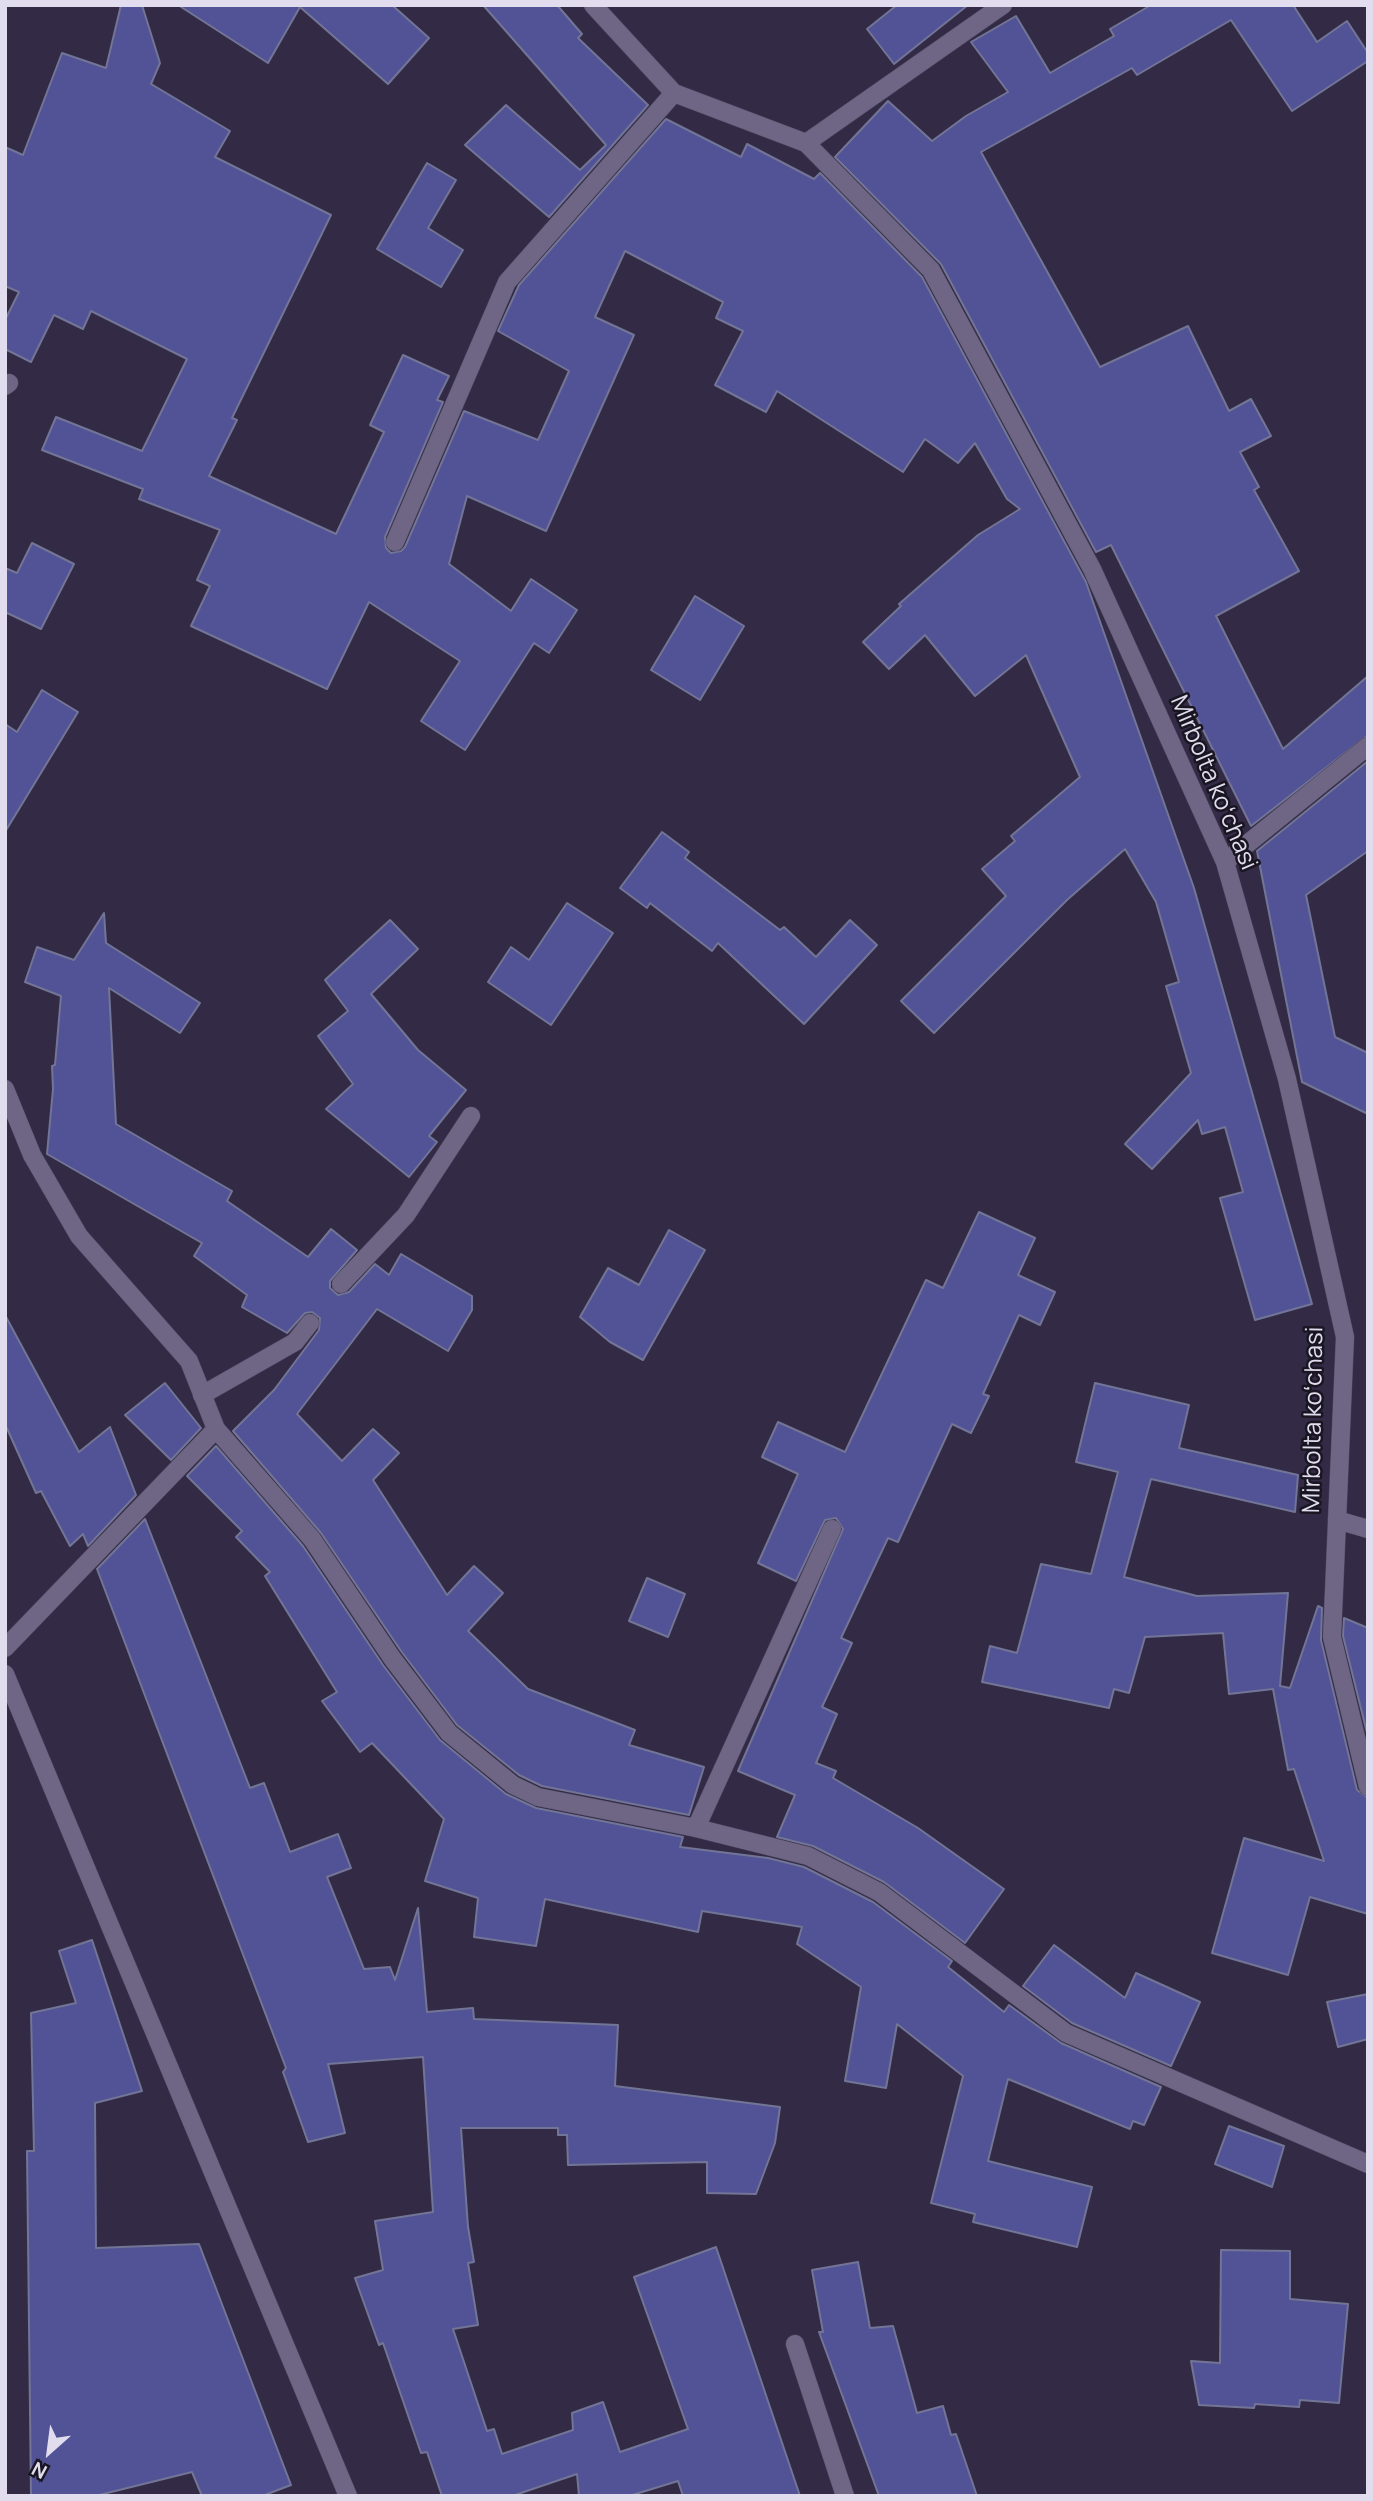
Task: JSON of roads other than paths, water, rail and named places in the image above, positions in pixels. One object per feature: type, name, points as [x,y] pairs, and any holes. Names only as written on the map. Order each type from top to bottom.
[{"type":"street","name":"Mirbolta koʻchasi","points":[[593,5],[674,93],[807,144],[931,270],[1092,569],[1225,862],[1287,1079],[1345,1336],[1332,1637],[1368,1787]]},
{"type":"street","points":[[807,144],[1003,5]]},
{"type":"street","points":[[395,542],[508,282],[674,93]]},
{"type":"street","points":[[1225,862],[1368,746]]},
{"type":"street","points":[[5,1089],[32,1155],[79,1236],[189,1362],[216,1429],[312,1539],[393,1658],[449,1733],[513,1785],[538,1797],[696,1828],[808,1856],[879,1892],[1066,2033],[1368,2164]]},
{"type":"street","points":[[341,1283],[406,1215],[471,1116]]},
{"type":"street","points":[[202,1395],[295,1342],[310,1323]]},
{"type":"street","points":[[5,1648],[216,1429]]},
{"type":"street","points":[[1337,1520],[1368,1529]]},
{"type":"street","points":[[696,1828],[832,1529]]},
{"type":"street","points":[[5,1674],[348,2496]]},
{"type":"street","points":[[795,2344],[845,2496]]}]
